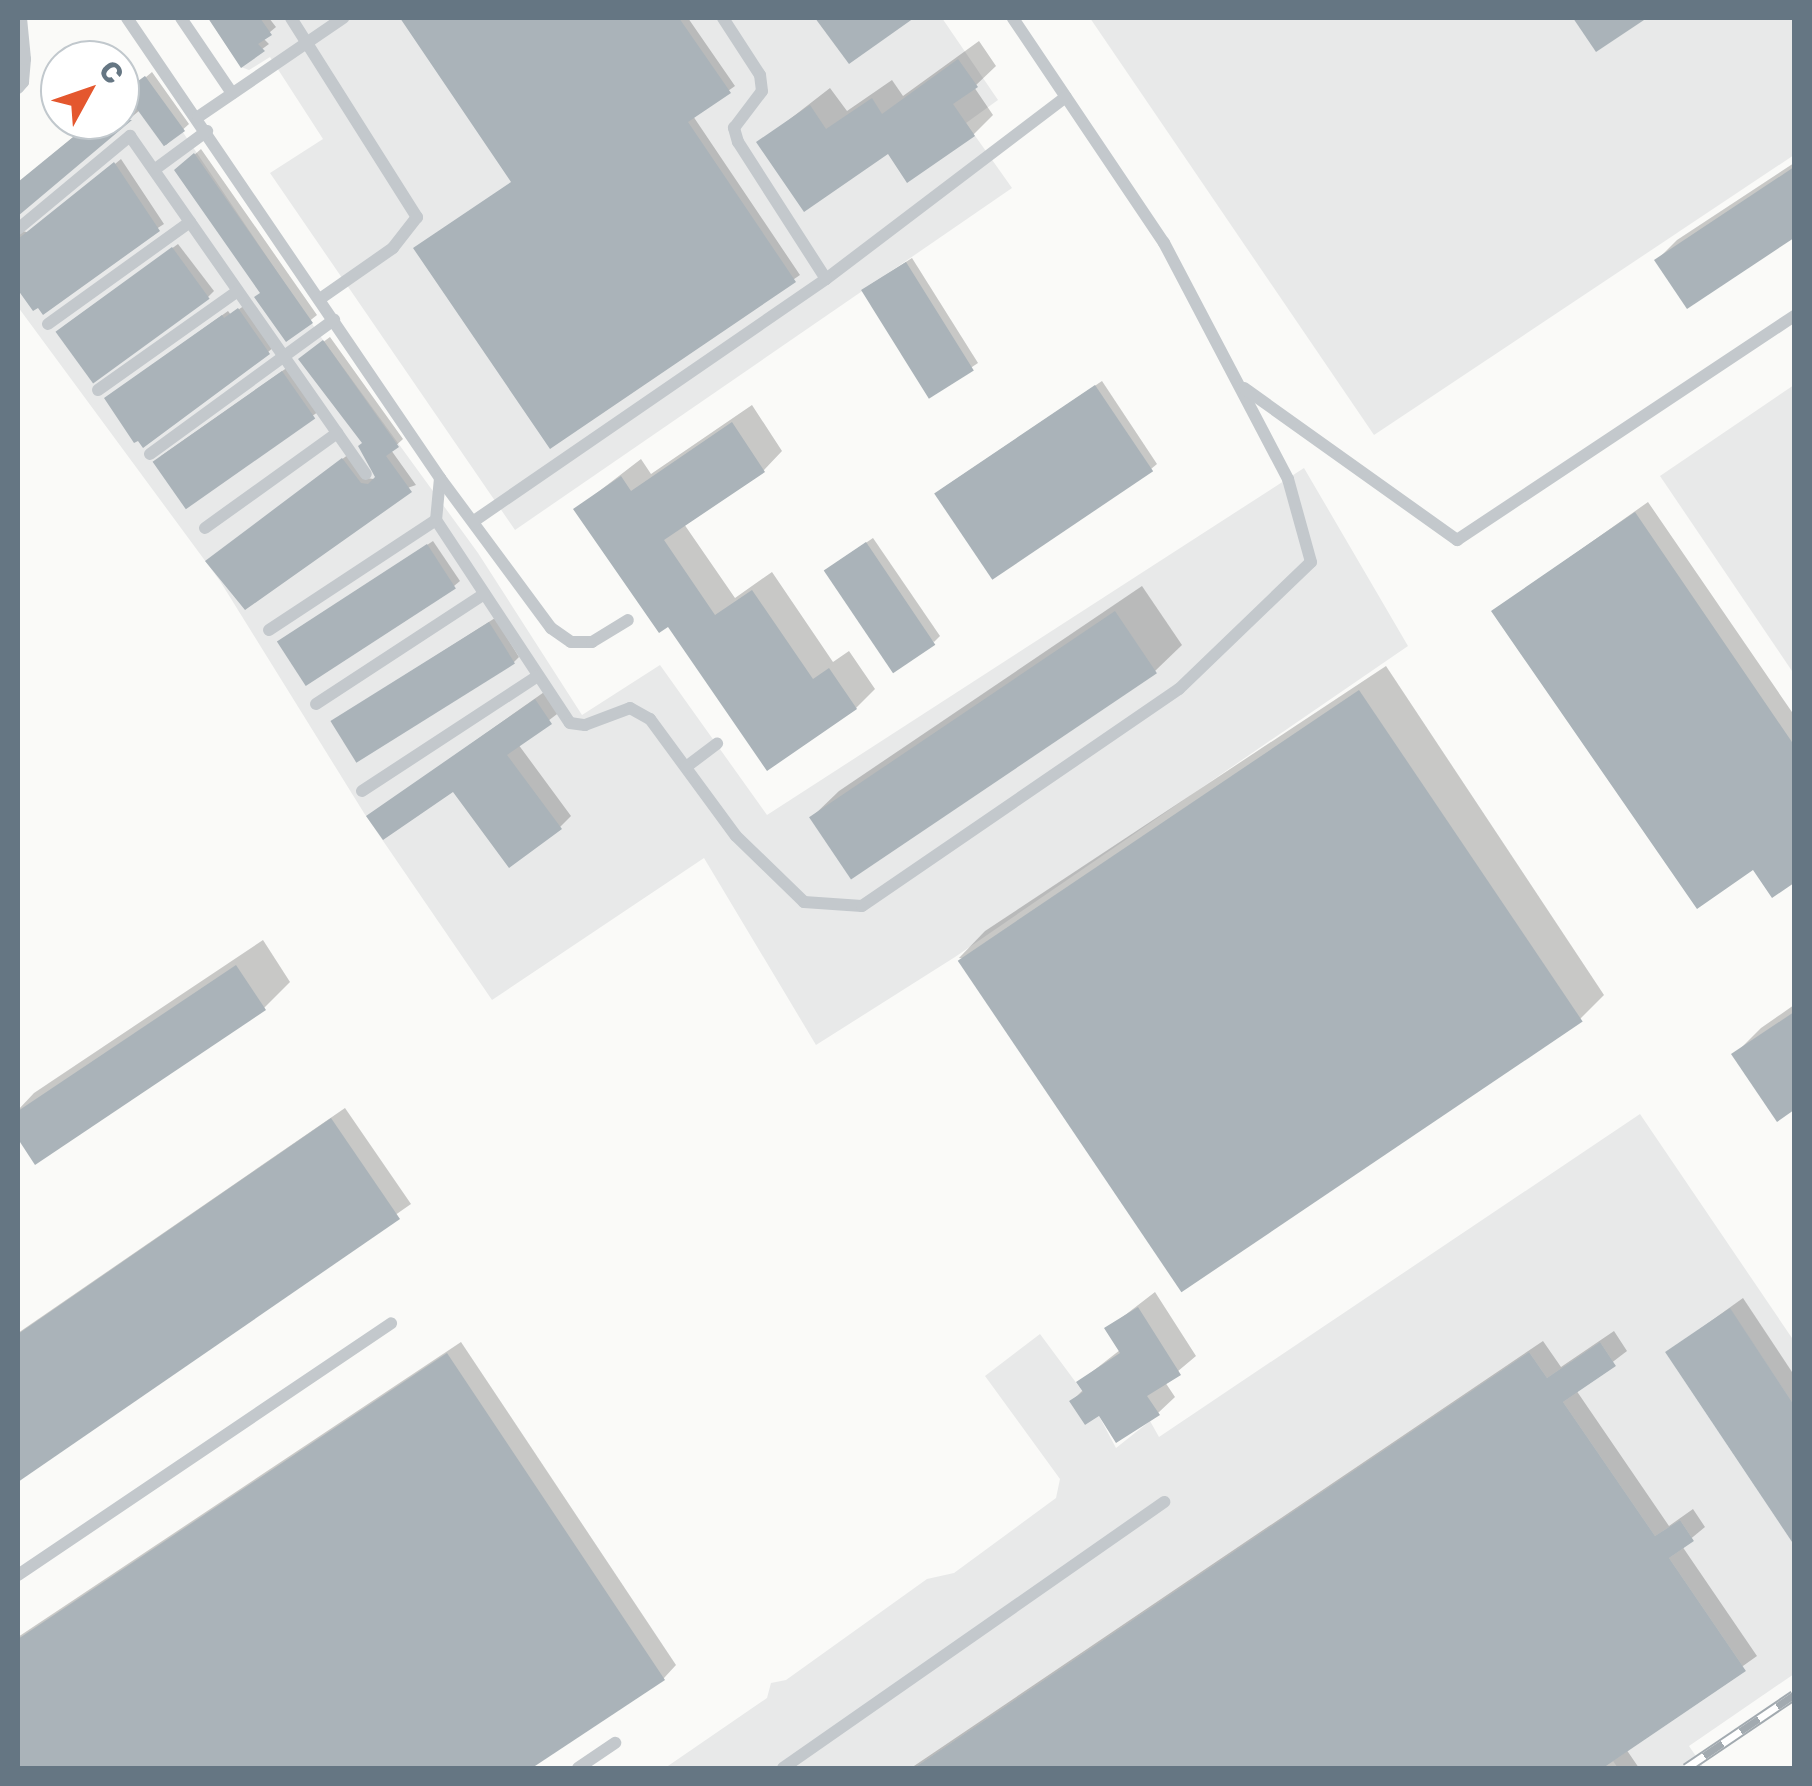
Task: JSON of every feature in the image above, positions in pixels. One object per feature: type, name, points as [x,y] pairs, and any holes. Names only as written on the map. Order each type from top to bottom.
[{"type":"lane","points":[[18,88],[23,82],[25,58],[20,18]]},
{"type":"lane","points":[[127,18],[198,117],[440,478],[551,628],[571,642],[592,642],[628,620]]},
{"type":"lane","points":[[180,18],[232,93]]},
{"type":"lane","points":[[291,18],[418,217],[392,248],[320,299]]},
{"type":"lane","points":[[198,117],[343,18]]},
{"type":"lane","points":[[723,18],[760,75],[762,91],[734,128],[738,142],[826,279]]},
{"type":"lane","points":[[440,478],[436,520],[570,723],[585,725],[630,708],[650,719],[736,836],[804,902],[862,906],[1179,689],[1311,562],[1288,478],[1164,243],[1013,18]]},
{"type":"lane","points":[[474,521],[826,279],[1066,97]]},
{"type":"lane","points":[[154,170],[207,131]]},
{"type":"lane","points":[[18,229],[130,136],[366,474]]},
{"type":"lane","points":[[48,324],[190,222]]},
{"type":"lane","points":[[98,390],[238,291]]},
{"type":"lane","points":[[1242,387],[1456,540],[1794,316]]},
{"type":"lane","points":[[150,454],[334,320]]},
{"type":"lane","points":[[206,528],[337,432]]},
{"type":"lane","points":[[269,630],[436,520]]},
{"type":"lane","points":[[316,704],[484,594]]},
{"type":"lane","points":[[362,791],[538,676]]},
{"type":"lane","points":[[686,768],[717,744]]},
{"type":"lane","points":[[18,1575],[392,1322]]},
{"type":"lane","points":[[783,1768],[1166,1502]]},
{"type":"lane","points":[[578,1768],[615,1743]]},
{"type":"shaded area","points":[[208,18],[942,18],[998,100],[966,123],[1012,188],[515,530],[270,173],[323,139],[270,57],[249,70],[241,67]]},
{"type":"shaded area","points":[[1090,18],[1794,18],[1794,155],[1374,435]]},
{"type":"shaded area","points":[[145,76],[323,340],[478,553],[582,715],[660,665],[767,815],[1304,468],[1408,646],[955,957],[816,1045],[704,858],[492,1000],[364,813],[220,581],[18,307],[18,182],[69,140],[140,140],[140,80]]},
{"type":"shaded area","points":[[1794,385],[1794,674],[1660,476]]},
{"type":"shaded area","points":[[1640,1114],[1794,1341],[1794,1405],[1730,1309],[1665,1352],[1794,1545],[1794,1674],[1689,1746],[1704,1768],[1618,1768],[1613,1761],[1746,1671],[1669,1558],[1694,1541],[1680,1520],[1655,1536],[1563,1402],[1616,1366],[1600,1342],[1547,1378],[1529,1352],[914,1768],[665,1768],[767,1698],[771,1683],[786,1680],[927,1579],[954,1573],[1056,1498],[1060,1479],[985,1376],[1040,1334],[1083,1392],[1069,1401],[1085,1425],[1099,1416],[1116,1448],[1150,1421],[1159,1437]]},
{"type":"building","points":[[208,18],[260,18],[272,35],[258,44],[265,51],[241,68]]},
{"type":"building","points":[[400,18],[679,18],[731,93],[688,122],[796,282],[550,449],[413,248],[511,182]]},
{"type":"building","points":[[815,18],[914,18],[849,64]]},
{"type":"building","points":[[1573,18],[1647,18],[1596,52]]},
{"type":"building","points":[[958,59],[978,87],[953,104],[975,136],[907,183],[888,154],[804,212],[756,142],[810,105],[826,129],[872,98],[882,114]]},
{"type":"building","points":[[145,76],[185,131],[164,146],[140,113],[140,80]]},
{"type":"building","points":[[69,140],[108,140],[18,216],[18,182]]},
{"type":"building","points":[[194,153],[313,323],[286,342],[254,297],[260,293],[174,170]]},
{"type":"building","points":[[114,162],[160,231],[43,315],[38,308],[33,311],[18,290],[18,239]]},
{"type":"building","points":[[1794,167],[1794,238],[1687,309],[1654,260]]},
{"type":"building","points":[[172,247],[210,299],[93,383],[56,332]]},
{"type":"building","points":[[906,262],[974,371],[929,399],[861,290]]},
{"type":"building","points":[[238,308],[270,354],[143,448],[138,441],[134,443],[104,398],[222,315],[224,318]]},
{"type":"building","points":[[323,340],[399,447],[386,456],[412,492],[245,610],[205,561],[342,458],[361,483],[368,484],[375,477],[358,446],[362,443],[298,359]]},
{"type":"building","points":[[282,371],[315,419],[186,509],[153,462]]},
{"type":"building","points":[[1095,385],[1153,471],[992,580],[934,493]]},
{"type":"building","points":[[732,422],[765,472],[664,540],[715,615],[752,590],[813,679],[829,668],[857,709],[767,771],[668,627],[659,633],[573,509],[621,476],[631,491]]},
{"type":"building","points":[[1635,512],[1794,745],[1794,883],[1772,898],[1753,870],[1697,909],[1491,611]]},
{"type":"building","points":[[866,542],[935,645],[893,673],[824,571]]},
{"type":"building","points":[[427,544],[456,588],[306,686],[277,641]]},
{"type":"building","points":[[1115,611],[1157,673],[851,880],[809,817]]},
{"type":"building","points":[[489,622],[515,664],[356,763],[330,721]]},
{"type":"building","points":[[1359,690],[1583,1022],[1181,1292],[958,961]]},
{"type":"building","points":[[535,699],[552,724],[507,755],[562,829],[509,868],[453,792],[383,840],[366,816]]},
{"type":"building","points":[[236,965],[266,1010],[35,1165],[18,1139],[18,1111]]},
{"type":"building","points":[[1794,1012],[1794,1110],[1777,1122],[1731,1054]]},
{"type":"building","points":[[331,1118],[400,1219],[18,1482],[18,1334]]},
{"type":"building","points":[[1138,1307],[1181,1375],[1147,1396],[1160,1415],[1116,1443],[1099,1416],[1085,1425],[1069,1401],[1083,1392],[1076,1382],[1120,1353],[1104,1328]]},
{"type":"building","points":[[1730,1308],[1794,1405],[1794,1545],[1665,1352]]},
{"type":"building","points":[[1600,1342],[1616,1366],[1563,1402],[1655,1536],[1680,1520],[1694,1541],[1669,1558],[1746,1671],[1603,1768],[914,1768],[1529,1352],[1547,1378]]},
{"type":"building","points":[[447,1353],[665,1680],[532,1768],[18,1768],[18,1639]]},
{"type":"railway","points":[[1686,1768],[1794,1695]]}]
